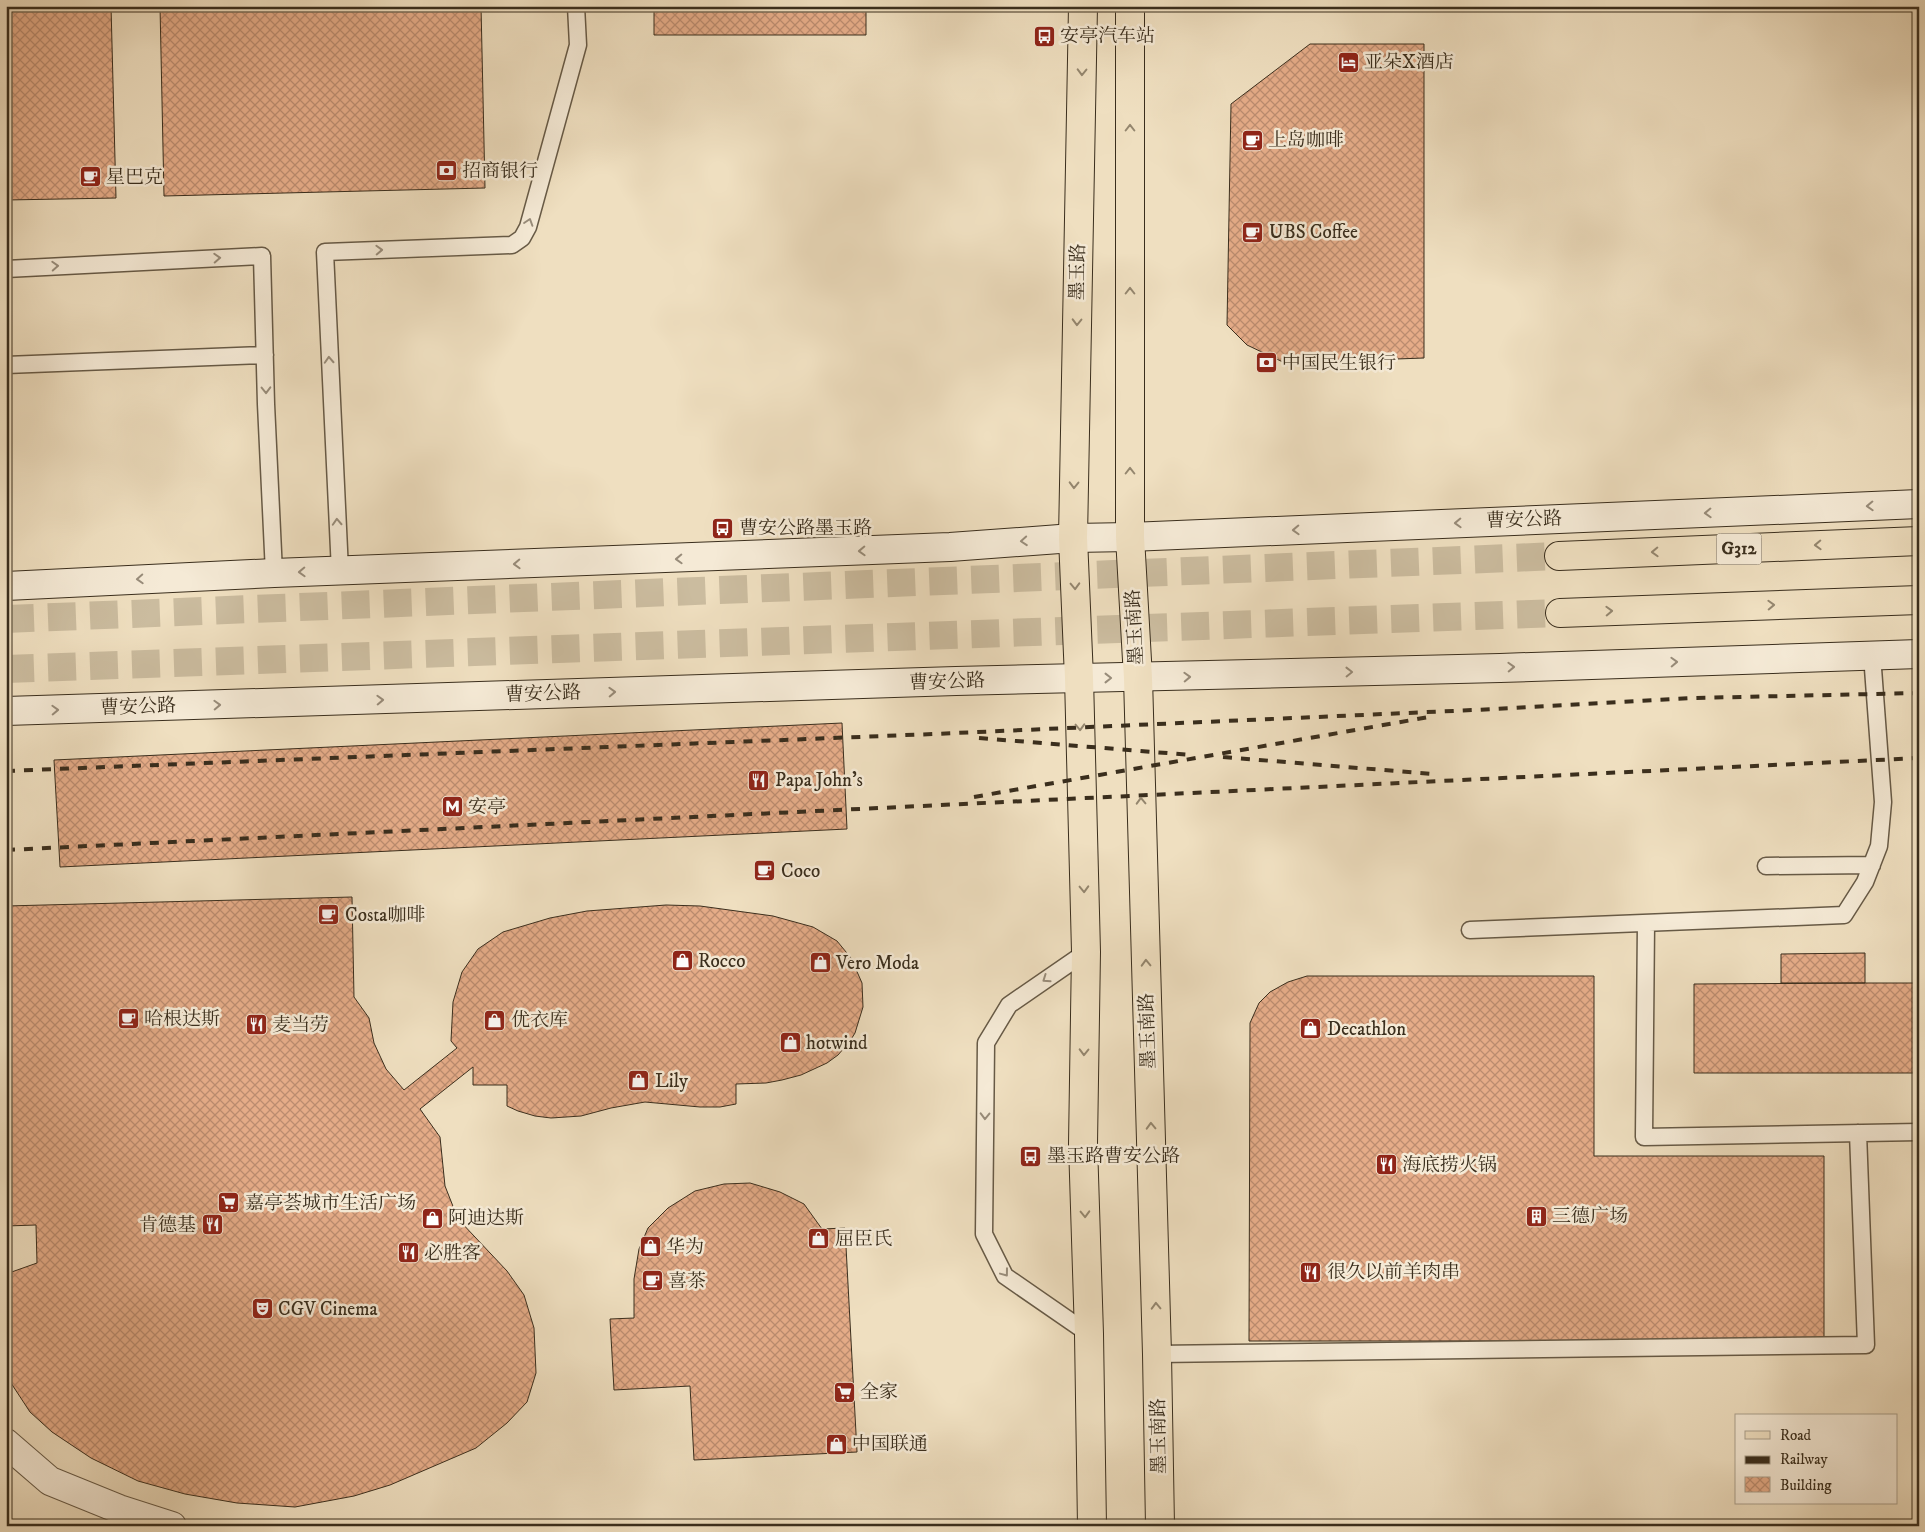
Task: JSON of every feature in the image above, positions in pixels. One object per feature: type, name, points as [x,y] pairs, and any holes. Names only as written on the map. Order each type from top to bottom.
[{"type":"main road","name":"墨玉路","points":[[1073,538],[1082,6]]},
{"type":"main road","points":[[1130,6],[1130,537]]},
{"type":"main road","name":"曹安公路","points":[[340,571],[728,557],[950,547],[1073,538],[1919,504]]},
{"type":"main road","name":"墨玉南路","points":[[1130,537],[1138,678],[1160,1526]]},
{"type":"main road","points":[[1073,538],[1079,678],[1086,952],[1083,1144],[1089,1334],[1092,1526]]},
{"type":"main road","name":"曹安公路","points":[[1559,556],[1919,541]]},
{"type":"main road","points":[[6,586],[340,571]]},
{"type":"main road","points":[[1560,613],[1919,600]]},
{"type":"main road","points":[[1138,678],[1919,654]]},
{"type":"main road","name":"曹安公路","points":[[6,712],[1079,678],[1138,678]]},
{"type":"main road","points":[[6,1443],[50,1481],[119,1509],[172,1526]]},
{"type":"lane","points":[[340,571],[325,252],[512,245],[522,238],[528,227],[578,45],[576,6]]},
{"type":"lane","points":[[6,269],[262,256],[274,573]]},
{"type":"lane","points":[[6,365],[265,355]]},
{"type":"lane","points":[[1470,930],[1844,915],[1865,882],[1879,846],[1883,802],[1872,656]]},
{"type":"lane","points":[[1766,866],[1872,865]]},
{"type":"lane","points":[[1646,923],[1644,1137],[1919,1132]]},
{"type":"lane","points":[[1086,952],[1008,1005],[986,1044],[984,1234],[1005,1276],[1089,1334]]},
{"type":"lane","points":[[1157,1354],[1866,1345],[1858,1133]]},
{"type":"building","points":[[6,6],[111,6],[116,198],[6,200]]},
{"type":"building","points":[[160,6],[481,6],[485,188],[164,196]]},
{"type":"building","points":[[654,6],[866,6],[866,35],[654,35]]},
{"type":"building","points":[[1310,44],[1424,44],[1424,358],[1285,363],[1247,345],[1227,325],[1231,104]]},
{"type":"building","name":"安亭","points":[[842,723],[847,829],[60,867],[54,760]]},
{"type":"building","name":"嘉亭荟城市生活广场","points":[[352,897],[354,997],[369,1018],[374,1043],[386,1069],[404,1090],[457,1048],[451,1041],[453,1002],[462,972],[478,949],[503,932],[550,918],[587,911],[666,905],[700,906],[773,916],[813,927],[837,941],[851,958],[862,983],[863,1007],[855,1033],[850,1041],[838,1055],[827,1063],[801,1075],[782,1080],[766,1083],[736,1084],[736,1104],[720,1107],[645,1102],[581,1116],[551,1118],[535,1116],[507,1106],[507,1085],[473,1085],[473,1067],[420,1109],[440,1137],[445,1186],[458,1219],[507,1271],[524,1295],[534,1328],[536,1373],[527,1402],[507,1423],[476,1448],[390,1485],[354,1496],[295,1507],[237,1503],[185,1494],[138,1481],[91,1458],[52,1432],[30,1412],[11,1383],[6,1371],[6,1274],[37,1263],[36,1225],[6,1226],[6,906]]},
{"type":"building","points":[[1865,953],[1865,983],[1781,983],[1781,954]]},
{"type":"building","name":"三德广场","points":[[1307,976],[1594,976],[1594,1156],[1824,1156],[1824,1341],[1249,1341],[1250,1023],[1259,1003],[1270,992],[1288,982]]},
{"type":"building","points":[[1919,983],[1919,1073],[1694,1073],[1694,984]]},
{"type":"building","points":[[750,1183],[780,1192],[804,1204],[822,1229],[845,1228],[857,1452],[694,1460],[690,1386],[614,1390],[610,1319],[634,1318],[634,1279],[639,1249],[648,1228],[668,1208],[695,1191],[724,1184]]},
{"type":"tunnel","points":[[6,619],[1559,556]]},
{"type":"tunnel","points":[[6,669],[1560,613]]},
{"type":"railway","points":[[6,771],[933,734],[1474,710],[1694,698],[1919,693]]},
{"type":"railway","points":[[974,797],[1429,717]]},
{"type":"railway","points":[[979,738],[1191,755]]},
{"type":"railway","points":[[1223,757],[1433,774]]},
{"type":"railway","points":[[6,850],[1919,758]]},
{"type":"place","name":"安亭汽车站","points":[[1044,36]]},
{"type":"place","name":"亚朵X酒店","points":[[1348,62]]},
{"type":"place","name":"上岛咖啡","points":[[1252,140]]},
{"type":"place","name":"招商银行","points":[[446,171]]},
{"type":"place","name":"星巴克","points":[[90,177]]},
{"type":"place","name":"UBS Coffee","points":[[1253,232]]},
{"type":"place","name":"中国民生银行","points":[[1266,363]]},
{"type":"place","name":"曹安公路墨玉路","points":[[723,528]]},
{"type":"place","name":"Papa John's","points":[[759,780]]},
{"type":"place","name":"安亭","points":[[452,807]]},
{"type":"place","name":"Coco","points":[[765,871]]},
{"type":"place","name":"Costa咖啡","points":[[329,915]]},
{"type":"place","name":"Rocco","points":[[682,961]]},
{"type":"place","name":"Vero Moda","points":[[820,963]]},
{"type":"place","name":"哈根达斯","points":[[128,1019]]},
{"type":"place","name":"优衣库","points":[[495,1020]]},
{"type":"place","name":"麦当劳","points":[[256,1025]]},
{"type":"place","name":"Decathlon","points":[[1311,1029]]},
{"type":"place","name":"hotwind","points":[[790,1043]]},
{"type":"place","name":"Lily","points":[[639,1081]]},
{"type":"place","name":"墨玉路曹安公路","points":[[1031,1156]]},
{"type":"place","name":"海底捞火锅","points":[[1386,1165]]},
{"type":"place","name":"嘉亭荟城市生活广场","points":[[229,1203]]},
{"type":"place","name":"三德广场","points":[[1536,1216]]},
{"type":"place","name":"阿迪达斯","points":[[432,1218]]},
{"type":"place","name":"肯德基","points":[[212,1225]]},
{"type":"place","name":"屈臣氏","points":[[819,1239]]},
{"type":"place","name":"华为","points":[[650,1247]]},
{"type":"place","name":"必胜客","points":[[408,1253]]},
{"type":"place","name":"很久以前羊肉串","points":[[1311,1272]]},
{"type":"place","name":"喜茶","points":[[652,1281]]},
{"type":"place","name":"CGV Cinema","points":[[262,1309]]},
{"type":"place","name":"全家","points":[[844,1392]]},
{"type":"place","name":"中国联通","points":[[836,1444]]}]
